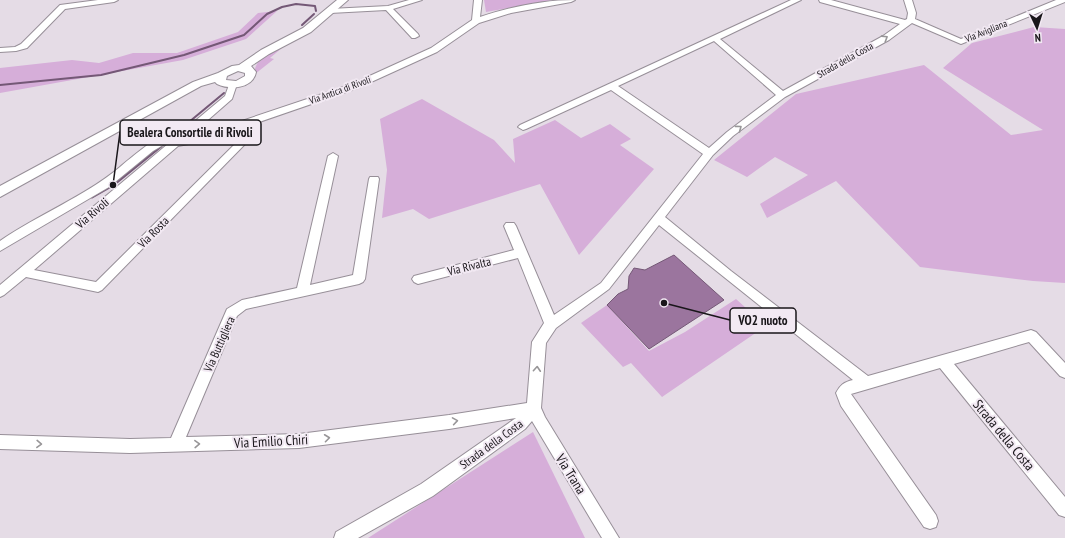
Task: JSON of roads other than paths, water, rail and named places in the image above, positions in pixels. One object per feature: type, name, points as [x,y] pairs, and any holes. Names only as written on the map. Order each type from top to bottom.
[{"type":"street","points":[[0,50],[16,49],[24,46],[63,7],[114,0]]},
{"type":"street","points":[[226,81],[226,71],[245,69],[258,56],[307,30],[343,0]]},
{"type":"street","points":[[330,11],[388,8],[418,0]]},
{"type":"street","points":[[478,0],[476,21],[516,10],[571,0]]},
{"type":"street","points":[[523,127],[797,0]]},
{"type":"street","points":[[823,0],[909,22],[912,13],[908,0]]},
{"type":"street","name":"Via Avigliana","points":[[909,22],[961,42],[1062,0]]},
{"type":"street","points":[[388,8],[415,36]]},
{"type":"street","name":"Via Antica di Rivoli","points":[[174,143],[184,143],[196,140],[355,86],[434,50],[476,21]]},
{"type":"street","name":"Strada della Costa","points":[[342,538],[427,490],[520,424],[534,408],[539,342],[551,324],[605,286],[709,153],[730,134],[782,95],[886,38],[909,22]]},
{"type":"street","points":[[715,38],[782,95]]},
{"type":"street","points":[[0,192],[123,122],[192,88],[210,83],[248,80],[252,74],[245,69]]},
{"type":"street","name":"Via Rivoli","points":[[0,292],[229,97],[226,81]]},
{"type":"street","points":[[612,86],[709,153]]},
{"type":"street","name":"Via Rosta","points":[[23,272],[98,287],[248,136],[229,128]]},
{"type":"street","points":[[0,247],[15,236],[106,184],[150,148],[174,134],[187,132]]},
{"type":"street","points":[[304,290],[333,156]]},
{"type":"street","name":"Via Buttigliera","points":[[175,445],[232,313],[242,305],[359,279],[374,179]]},
{"type":"street","points":[[658,218],[727,274],[866,382]]},
{"type":"street","points":[[510,226],[551,324]]},
{"type":"street","name":"Via Rivalta","points":[[418,278],[521,253]]},
{"type":"street","points":[[930,521],[846,401],[844,393],[847,388],[1030,336],[1065,372]]},
{"type":"street","name":"Strada della Costa","points":[[943,361],[1065,509]]},
{"type":"street","name":"Via Emilio Chiri","points":[[2,445],[130,446],[299,441],[449,422],[534,408]]},
{"type":"street","name":"Via Trana","points":[[534,408],[539,421],[611,538]]},
{"type":"waterway","points":[[0,85],[101,75],[184,55],[244,35],[267,14],[282,7],[296,4],[315,6],[316,11]]},
{"type":"waterway","points":[[302,25],[314,14]]},
{"type":"waterway","points":[[183,127],[224,93]]},
{"type":"waterway","points":[[92,197],[113,185],[161,146]]},
{"type":"place","name":"Bealera Consortile di Rivoli","points":[[113,185]]},
{"type":"place","name":"VO2 nuoto","points":[[664,303]]}]
